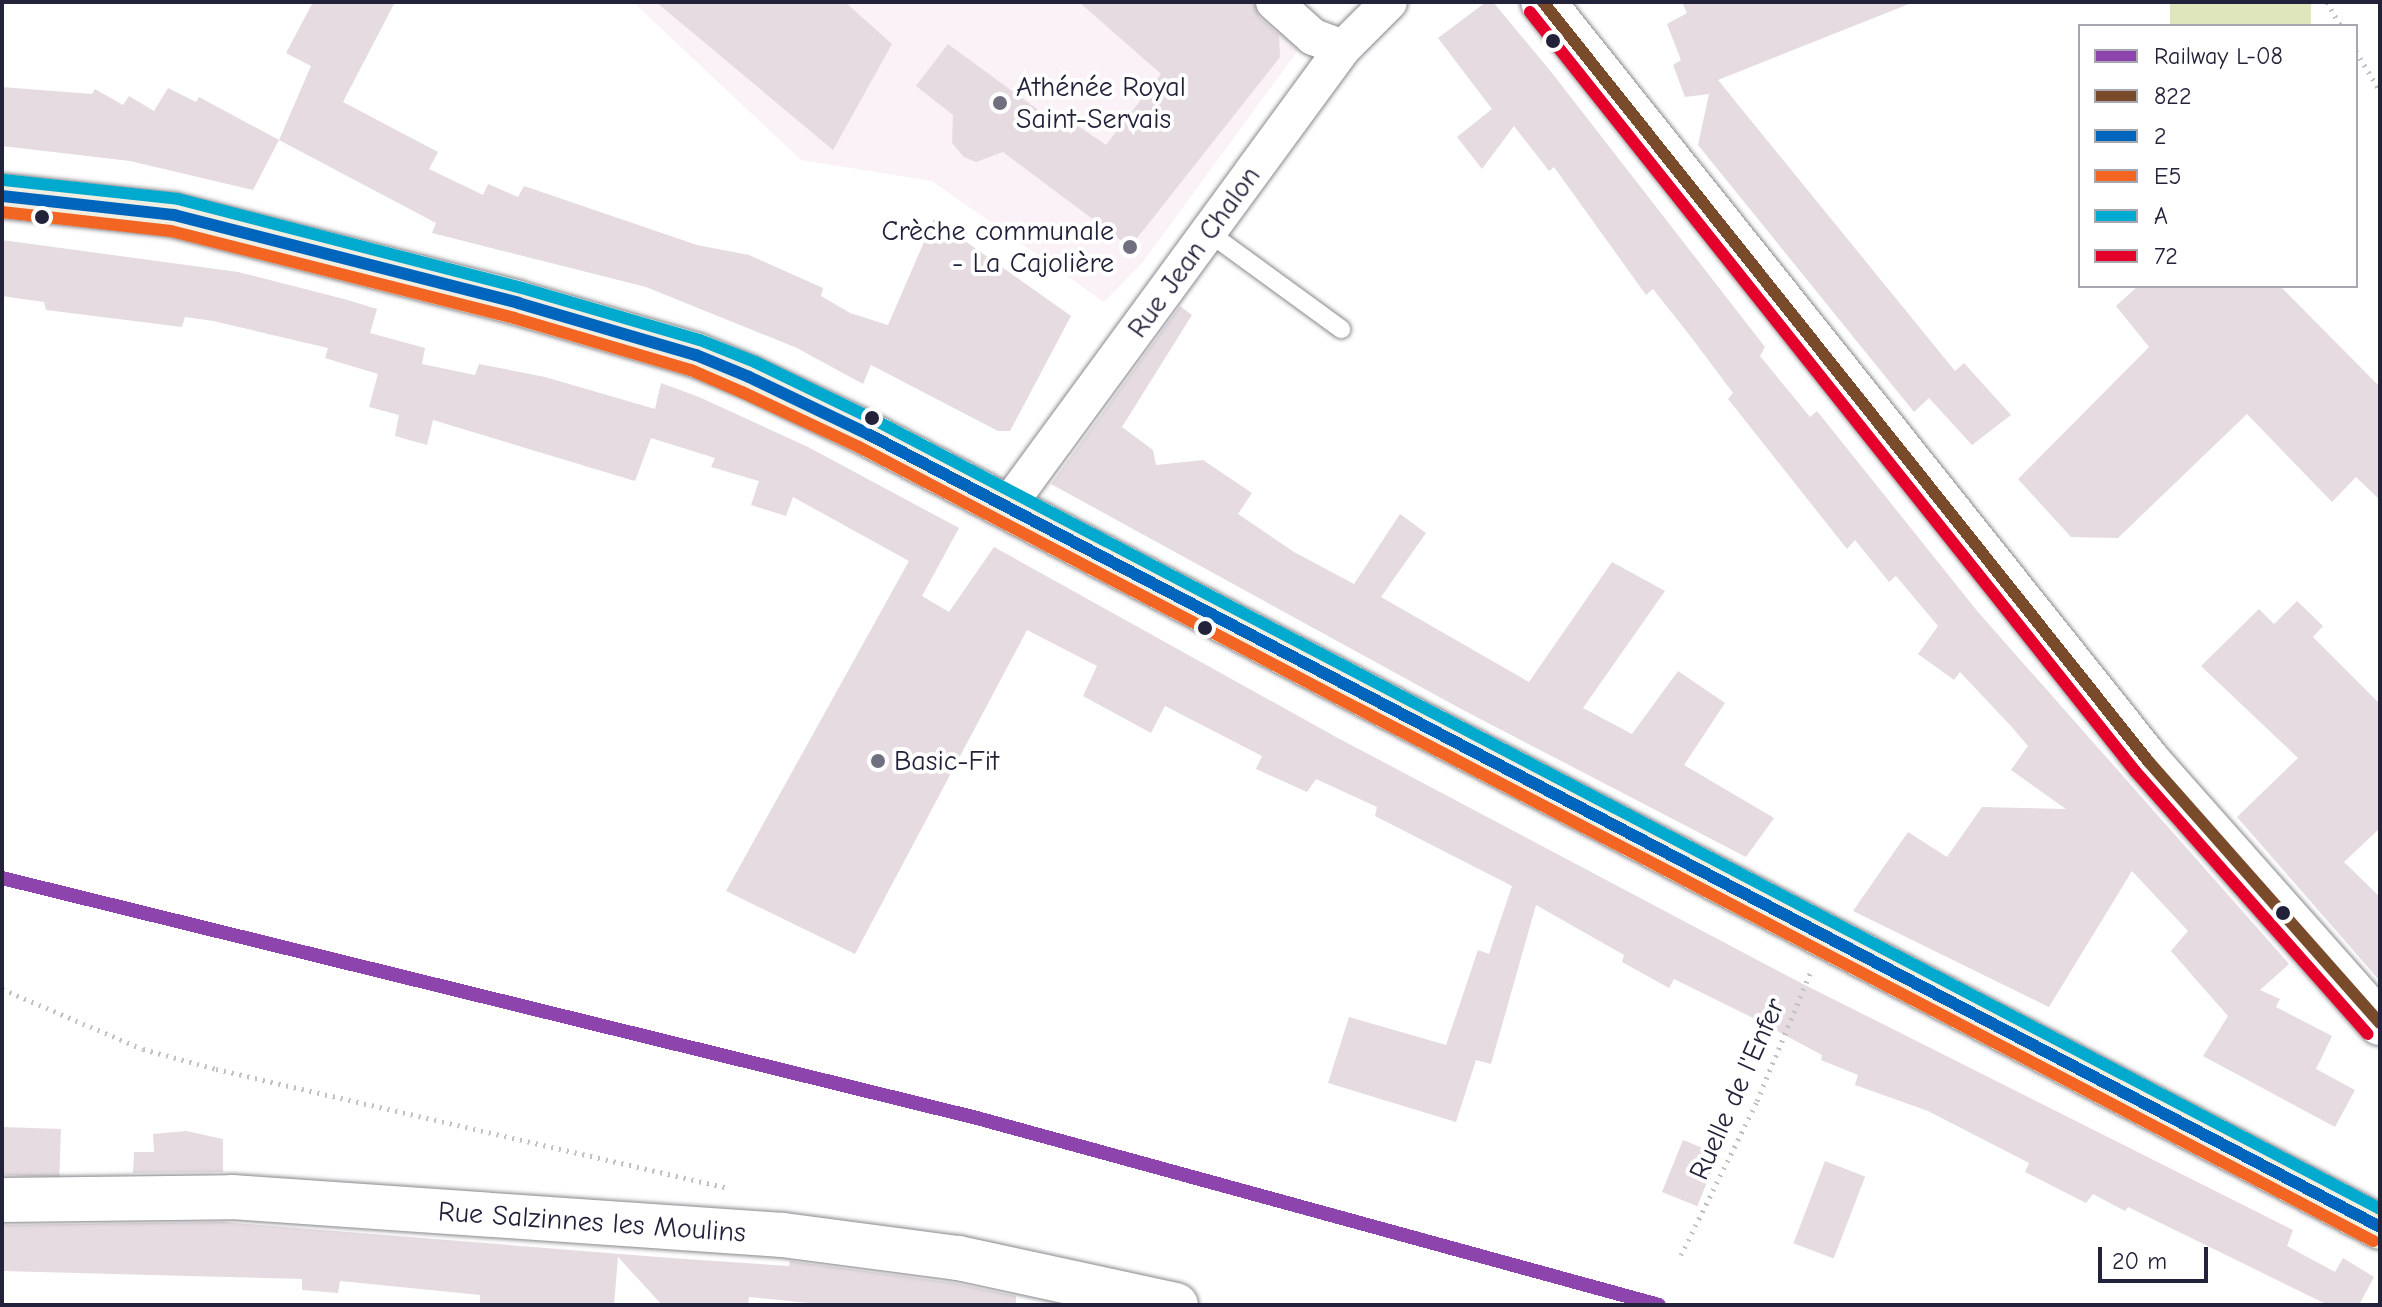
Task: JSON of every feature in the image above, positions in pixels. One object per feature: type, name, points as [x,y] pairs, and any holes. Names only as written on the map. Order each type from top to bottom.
[{"type":"main road","points":[[1543,2],[2139,750],[2380,1023]]},
{"type":"main road","points":[[2,196],[174,215],[518,303],[696,355],[866,433],[2380,1227]]},
{"type":"main road","name":"Rue Salzinnes les Moulins","points":[[2,1200],[232,1197],[783,1235],[973,1260],[1176,1305]]},
{"type":"street","points":[[1274,2],[1313,37],[1343,48]]},
{"type":"street","name":"Rue Jean Chalon","points":[[1006,508],[1343,48],[1389,2]]},
{"type":"lane","points":[[1208,232],[1341,329]]},
{"type":"path","points":[[2327,2],[2340,24]]},
{"type":"path","points":[[2358,54],[2380,91]]},
{"type":"path","name":"Ruelle de l'Enfer","points":[[1681,1255],[1757,1101],[1825,937]]},
{"type":"path","points":[[2,989],[103,1034],[216,1069],[736,1190]]},
{"type":"shaded area","name":"Athénée Royal Saint-Servais","points":[[633,2],[1251,2],[1301,46],[1143,262],[1104,302],[932,181],[801,160]]},
{"type":"green space","points":[[2170,2],[2311,2],[2311,24],[2170,24]]},
{"type":"building","points":[[313,2],[395,2],[343,102],[438,152],[429,169],[483,195],[488,184],[518,197],[524,186],[697,245],[749,255],[823,288],[821,296],[850,313],[888,325],[934,219],[1071,316],[1010,431],[998,431],[871,365],[863,384],[797,348],[646,287],[432,233],[436,223],[279,140],[311,66],[286,53]]},
{"type":"building","points":[[656,2],[845,2],[892,44],[833,150]]},
{"type":"building","points":[[1079,2],[1254,2],[1259,17],[1279,35],[1280,57],[1130,247],[1003,152],[976,162],[964,157],[952,143],[953,115],[916,86],[948,44],[1071,134],[1078,126],[1106,145],[1161,74]]},
{"type":"building","points":[[1486,2],[1493,2],[1552,73],[1765,347],[1760,356],[1810,417],[1817,411],[1978,612],[2289,964],[2260,990],[2280,999],[2276,1007],[2332,1036],[2316,1069],[2355,1090],[2335,1127],[2203,1056],[2228,1016],[2171,951],[2188,931],[2132,871],[2049,1007],[1853,911],[1908,832],[1947,857],[1982,807],[2066,809],[2011,770],[2028,746],[1960,672],[1954,680],[1918,654],[1938,626],[1896,576],[1889,582],[1855,540],[1847,549],[1728,399],[1733,393],[1691,337],[1653,289],[1646,295],[1554,167],[1549,171],[1514,126],[1482,169],[1457,137],[1492,109],[1438,38]]},
{"type":"building","points":[[1682,2],[1914,2],[1718,80],[1955,371],[1964,363],[2011,415],[1972,445],[1929,398],[1914,412],[1698,145],[1709,94],[1685,97],[1673,65],[1681,60],[1667,24],[1687,13]]},
{"type":"building","points":[[2,87],[92,94],[95,89],[123,105],[129,96],[154,111],[168,88],[196,102],[199,97],[279,140],[253,190],[130,161],[2,146]]},
{"type":"building","points":[[2,240],[238,272],[344,299],[377,309],[370,333],[425,348],[422,364],[475,375],[479,364],[545,377],[655,409],[661,383],[699,397],[808,447],[959,528],[922,596],[949,612],[994,547],[1336,737],[1801,983],[2293,1230],[2287,1246],[2335,1272],[2343,1258],[2374,1277],[2359,1305],[2328,1305],[2128,1207],[2125,1211],[2093,1194],[2086,1203],[2025,1172],[2029,1163],[1928,1111],[1855,1085],[1858,1075],[1821,1060],[1822,1055],[1749,1016],[1674,979],[1669,988],[1622,962],[1624,955],[1536,905],[1491,1064],[1476,1060],[1456,1122],[1328,1083],[1349,1017],[1446,1045],[1478,950],[1489,954],[1512,886],[1375,816],[1377,807],[1316,779],[1307,792],[1256,769],[1262,756],[1165,706],[1151,733],[1083,696],[1097,666],[1027,630],[855,954],[726,891],[909,561],[793,497],[786,516],[751,505],[759,481],[711,467],[715,458],[651,438],[635,481],[433,420],[427,445],[395,436],[399,415],[369,407],[378,374],[325,358],[328,348],[213,321],[185,317],[182,327],[46,310],[44,302],[2,296]]},
{"type":"building","points":[[2136,288],[2282,288],[2380,387],[2380,500],[2356,477],[2332,502],[2247,414],[2118,538],[2071,537],[2018,479],[2149,347],[2116,306]]},
{"type":"building","points":[[1180,306],[1192,315],[1122,427],[1153,450],[1156,465],[1203,460],[1252,493],[1238,514],[1294,552],[1354,584],[1400,514],[1426,533],[1381,597],[1529,682],[1612,562],[1665,591],[1583,708],[1632,734],[1678,671],[1725,703],[1684,765],[1774,818],[1746,857],[1463,710],[1051,484]]},
{"type":"building","points":[[2297,601],[2323,626],[2313,637],[2380,704],[2380,828],[2344,862],[2380,897],[2380,981],[2237,817],[2298,758],[2201,666],[2259,609],[2274,624]]},
{"type":"building","points":[[2,1127],[61,1129],[59,1177],[2,1175]]},
{"type":"building","points":[[186,1131],[223,1139],[223,1172],[133,1173],[134,1152],[154,1152],[153,1134]]},
{"type":"building","points":[[1683,1140],[1718,1154],[1697,1206],[1662,1192]]},
{"type":"building","points":[[1825,1161],[1865,1176],[1834,1259],[1793,1243]]},
{"type":"building","points":[[223,1222],[671,1258],[789,1266],[790,1261],[954,1283],[1016,1296],[1016,1305],[828,1305],[749,1297],[748,1305],[662,1305],[618,1257],[614,1305],[480,1305],[480,1295],[340,1281],[338,1293],[302,1290],[302,1279],[2,1271],[2,1225]]},
{"type":"rail line","name":"L-08","points":[[2,878],[977,1118],[1659,1305]]},
{"type":"transit line","name":"822","points":[[1543,2],[2148,761],[2380,1023]]},
{"type":"transit line","name":"72","points":[[1530,12],[2135,771],[2368,1034]]},
{"type":"transit line","name":"A","points":[[4,180],[178,199],[522,288],[700,340],[755,362],[873,419],[2380,1209]]},
{"type":"transit line","name":"2","points":[[2,196],[174,215],[518,303],[696,355],[749,377],[866,433],[2380,1227]]},
{"type":"transit line","name":"E5","points":[[2,212],[171,231],[514,318],[691,370],[742,392],[859,447],[2373,1241]]},
{"type":"place","name":"Athénée Royal Saint-Servais","points":[[1000,103]]},
{"type":"place","name":"Crèche communale - La Cajolière","points":[[1130,247]]},
{"type":"place","name":"Basic-Fit","points":[[878,761]]}]
